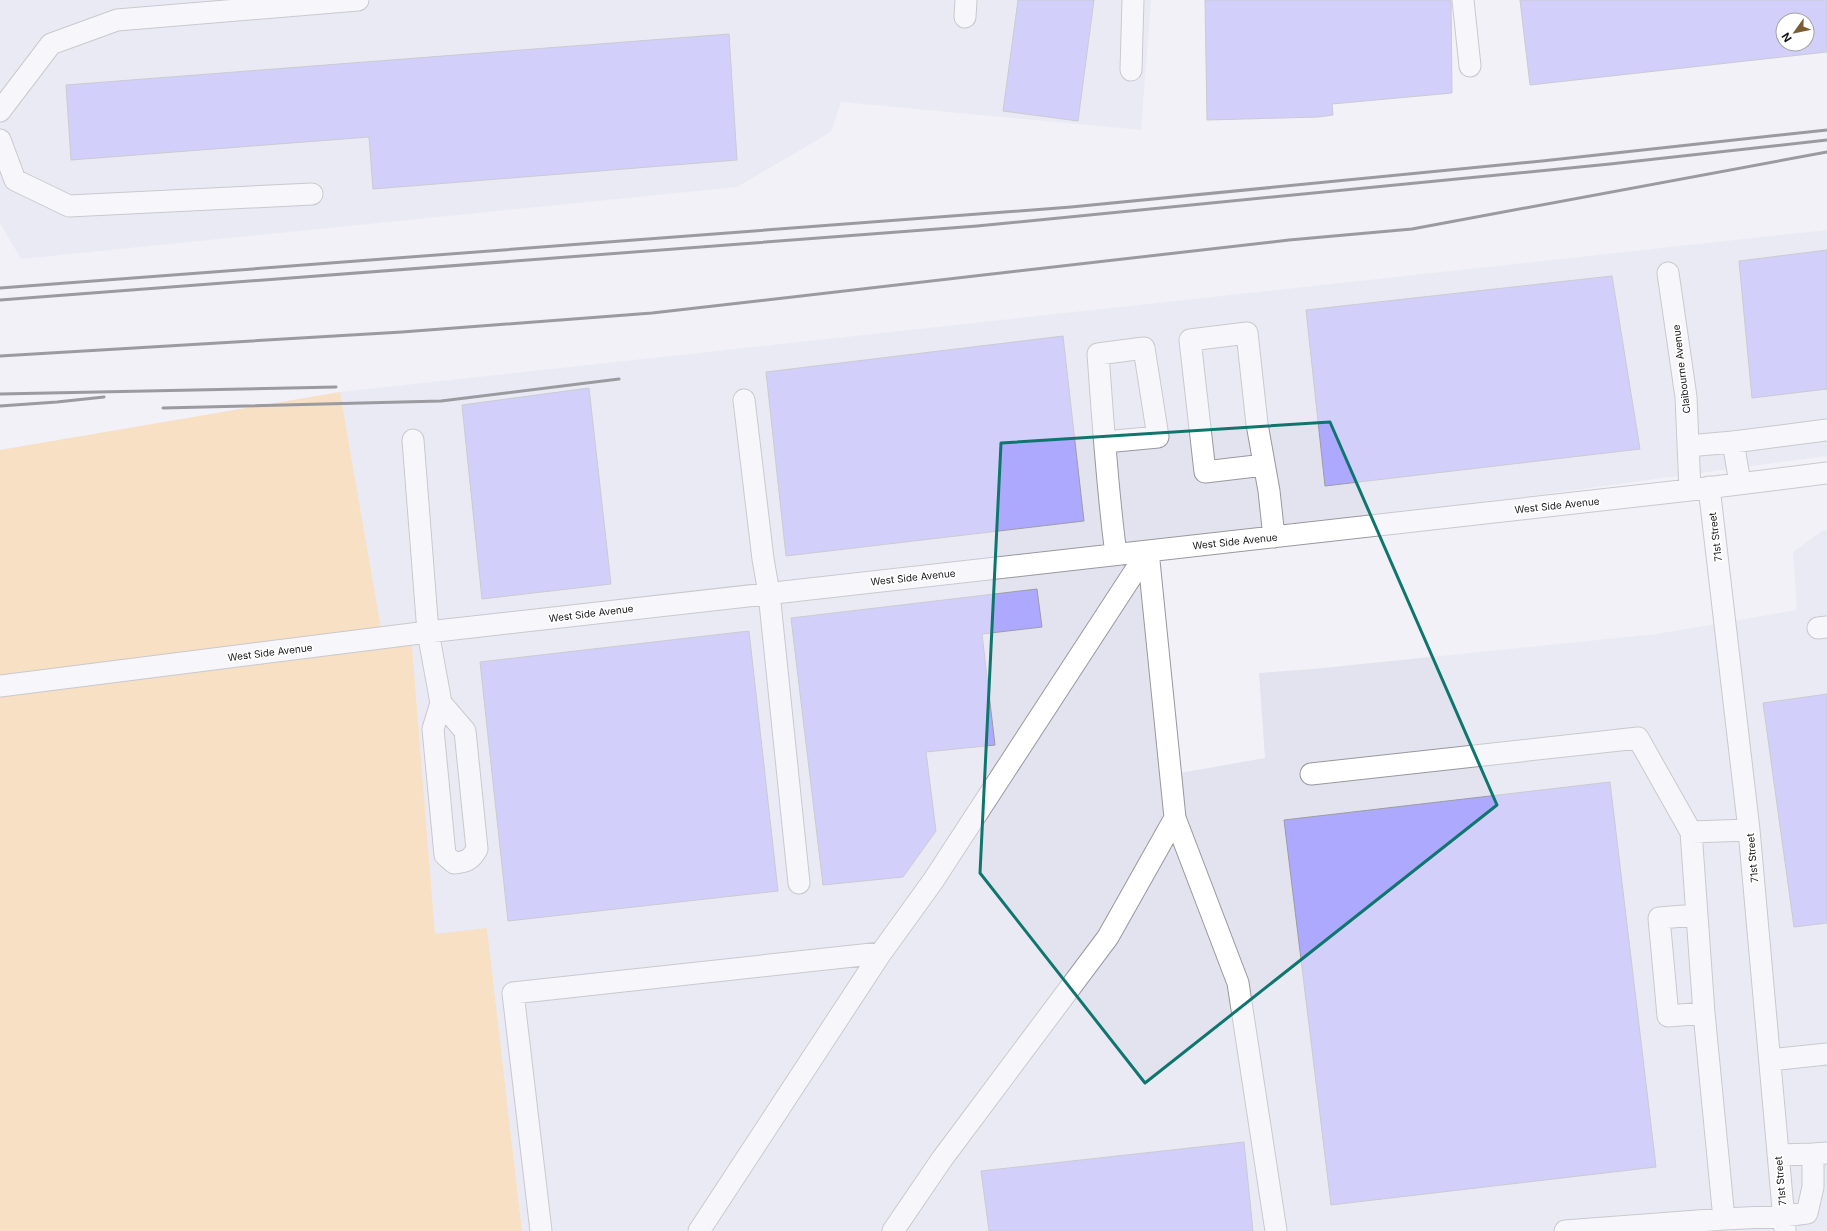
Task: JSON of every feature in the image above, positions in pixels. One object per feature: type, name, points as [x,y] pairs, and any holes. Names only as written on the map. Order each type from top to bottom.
[{"type":"street","points":[[0,111],[51,44],[117,20],[358,0]]},
{"type":"street","points":[[1131,70],[1133,0]]},
{"type":"street","points":[[1463,0],[1470,66]]},
{"type":"street","points":[[0,140],[15,180],[69,206],[312,194]]},
{"type":"street","name":"Claibourne Avenue","points":[[1668,273],[1686,396],[1688,446],[1700,488]]},
{"type":"street","points":[[1264,465],[1205,472],[1190,340],[1247,333],[1274,537]]},
{"type":"street","points":[[1105,442],[1158,437],[1144,348],[1098,354],[1111,518],[1116,554]]},
{"type":"street","points":[[744,400],[762,552],[769,593],[799,882]]},
{"type":"street","points":[[1688,446],[1827,430]]},
{"type":"street","points":[[413,440],[428,632],[441,703],[433,729],[446,854],[454,863],[466,862],[473,857],[477,849],[465,730],[441,703]]},
{"type":"street","points":[[1733,442],[1740,483]]},
{"type":"street","name":"West Side Avenue","points":[[0,686],[428,632],[1827,473]]},
{"type":"street","name":"71st Street","points":[[1700,488],[1749,830],[1784,1224]]},
{"type":"street","points":[[1148,551],[1175,818],[1238,983],[1276,1231]]},
{"type":"street","points":[[699,1231],[881,954],[933,881],[1148,551]]},
{"type":"street","points":[[1311,774],[1638,738],[1691,832],[1704,1013],[1724,1219]]},
{"type":"street","points":[[893,1231],[942,1158],[1108,937],[1175,818]]},
{"type":"street","points":[[1691,832],[1749,830]]},
{"type":"street","points":[[1697,915],[1659,918],[1668,1016],[1704,1013]]},
{"type":"street","points":[[541,1231],[514,993],[881,954]]},
{"type":"street","points":[[1770,1060],[1827,1054]]},
{"type":"street","points":[[1565,1231],[1724,1219],[1784,1224],[1809,1222],[1813,1187],[1820,1153],[1778,1155]]},
{"type":"highlighted area","points":[[1330,422],[1497,805],[1145,1083],[980,873],[1001,443]]},
{"type":"shaded area","points":[[0,0],[1151,0],[1141,130],[841,102],[831,132],[737,187],[21,259],[0,223]]},
{"type":"shaded area","points":[[1827,230],[1827,456],[1143,548],[1163,776],[1265,758],[1259,673],[1313,669],[1656,634],[1797,610],[1793,552],[1822,531],[1827,530],[1827,1231],[522,1231],[487,929],[435,935],[411,633],[382,635],[340,392]]},
{"type":"shaded area","points":[[340,392],[382,634],[411,633],[435,934],[487,928],[522,1231],[0,1231],[0,450]]},
{"type":"building","points":[[1018,0],[1094,0],[1078,121],[1003,111]]},
{"type":"building","points":[[1205,0],[1451,0],[1452,93],[1332,104],[1333,115],[1319,117],[1207,120]]},
{"type":"building","points":[[1520,0],[1827,0],[1827,52],[1530,85]]},
{"type":"building","points":[[729,34],[737,160],[373,189],[369,137],[71,160],[66,85]]},
{"type":"building","points":[[1827,250],[1827,389],[1752,398],[1739,261]]},
{"type":"building","points":[[1612,276],[1640,449],[1325,486],[1306,310]]},
{"type":"building","points":[[1063,336],[1084,521],[786,556],[766,372]]},
{"type":"building","points":[[589,388],[611,584],[482,599],[462,405]]},
{"type":"building","points":[[1037,589],[1042,627],[982,634],[995,745],[926,752],[936,831],[903,877],[823,885],[791,618]]},
{"type":"building","points":[[749,631],[778,891],[508,921],[480,662]]},
{"type":"building","points":[[1827,694],[1827,923],[1794,927],[1763,703]]},
{"type":"building","points":[[1610,782],[1656,1167],[1331,1205],[1284,820]]},
{"type":"building","points":[[1244,1142],[1253,1231],[989,1231],[981,1171]]},
{"type":"railway","points":[[0,288],[1071,207],[1542,161],[1827,130]]},
{"type":"railway","points":[[0,300],[977,226],[1610,164],[1827,140]]},
{"type":"railway","points":[[0,356],[402,332],[652,313],[1289,240],[1412,229],[1827,152]]},
{"type":"railway","points":[[163,408],[441,401],[619,379]]},
{"type":"railway","points":[[0,394],[336,387]]},
{"type":"railway","points":[[0,406],[104,397]]}]
